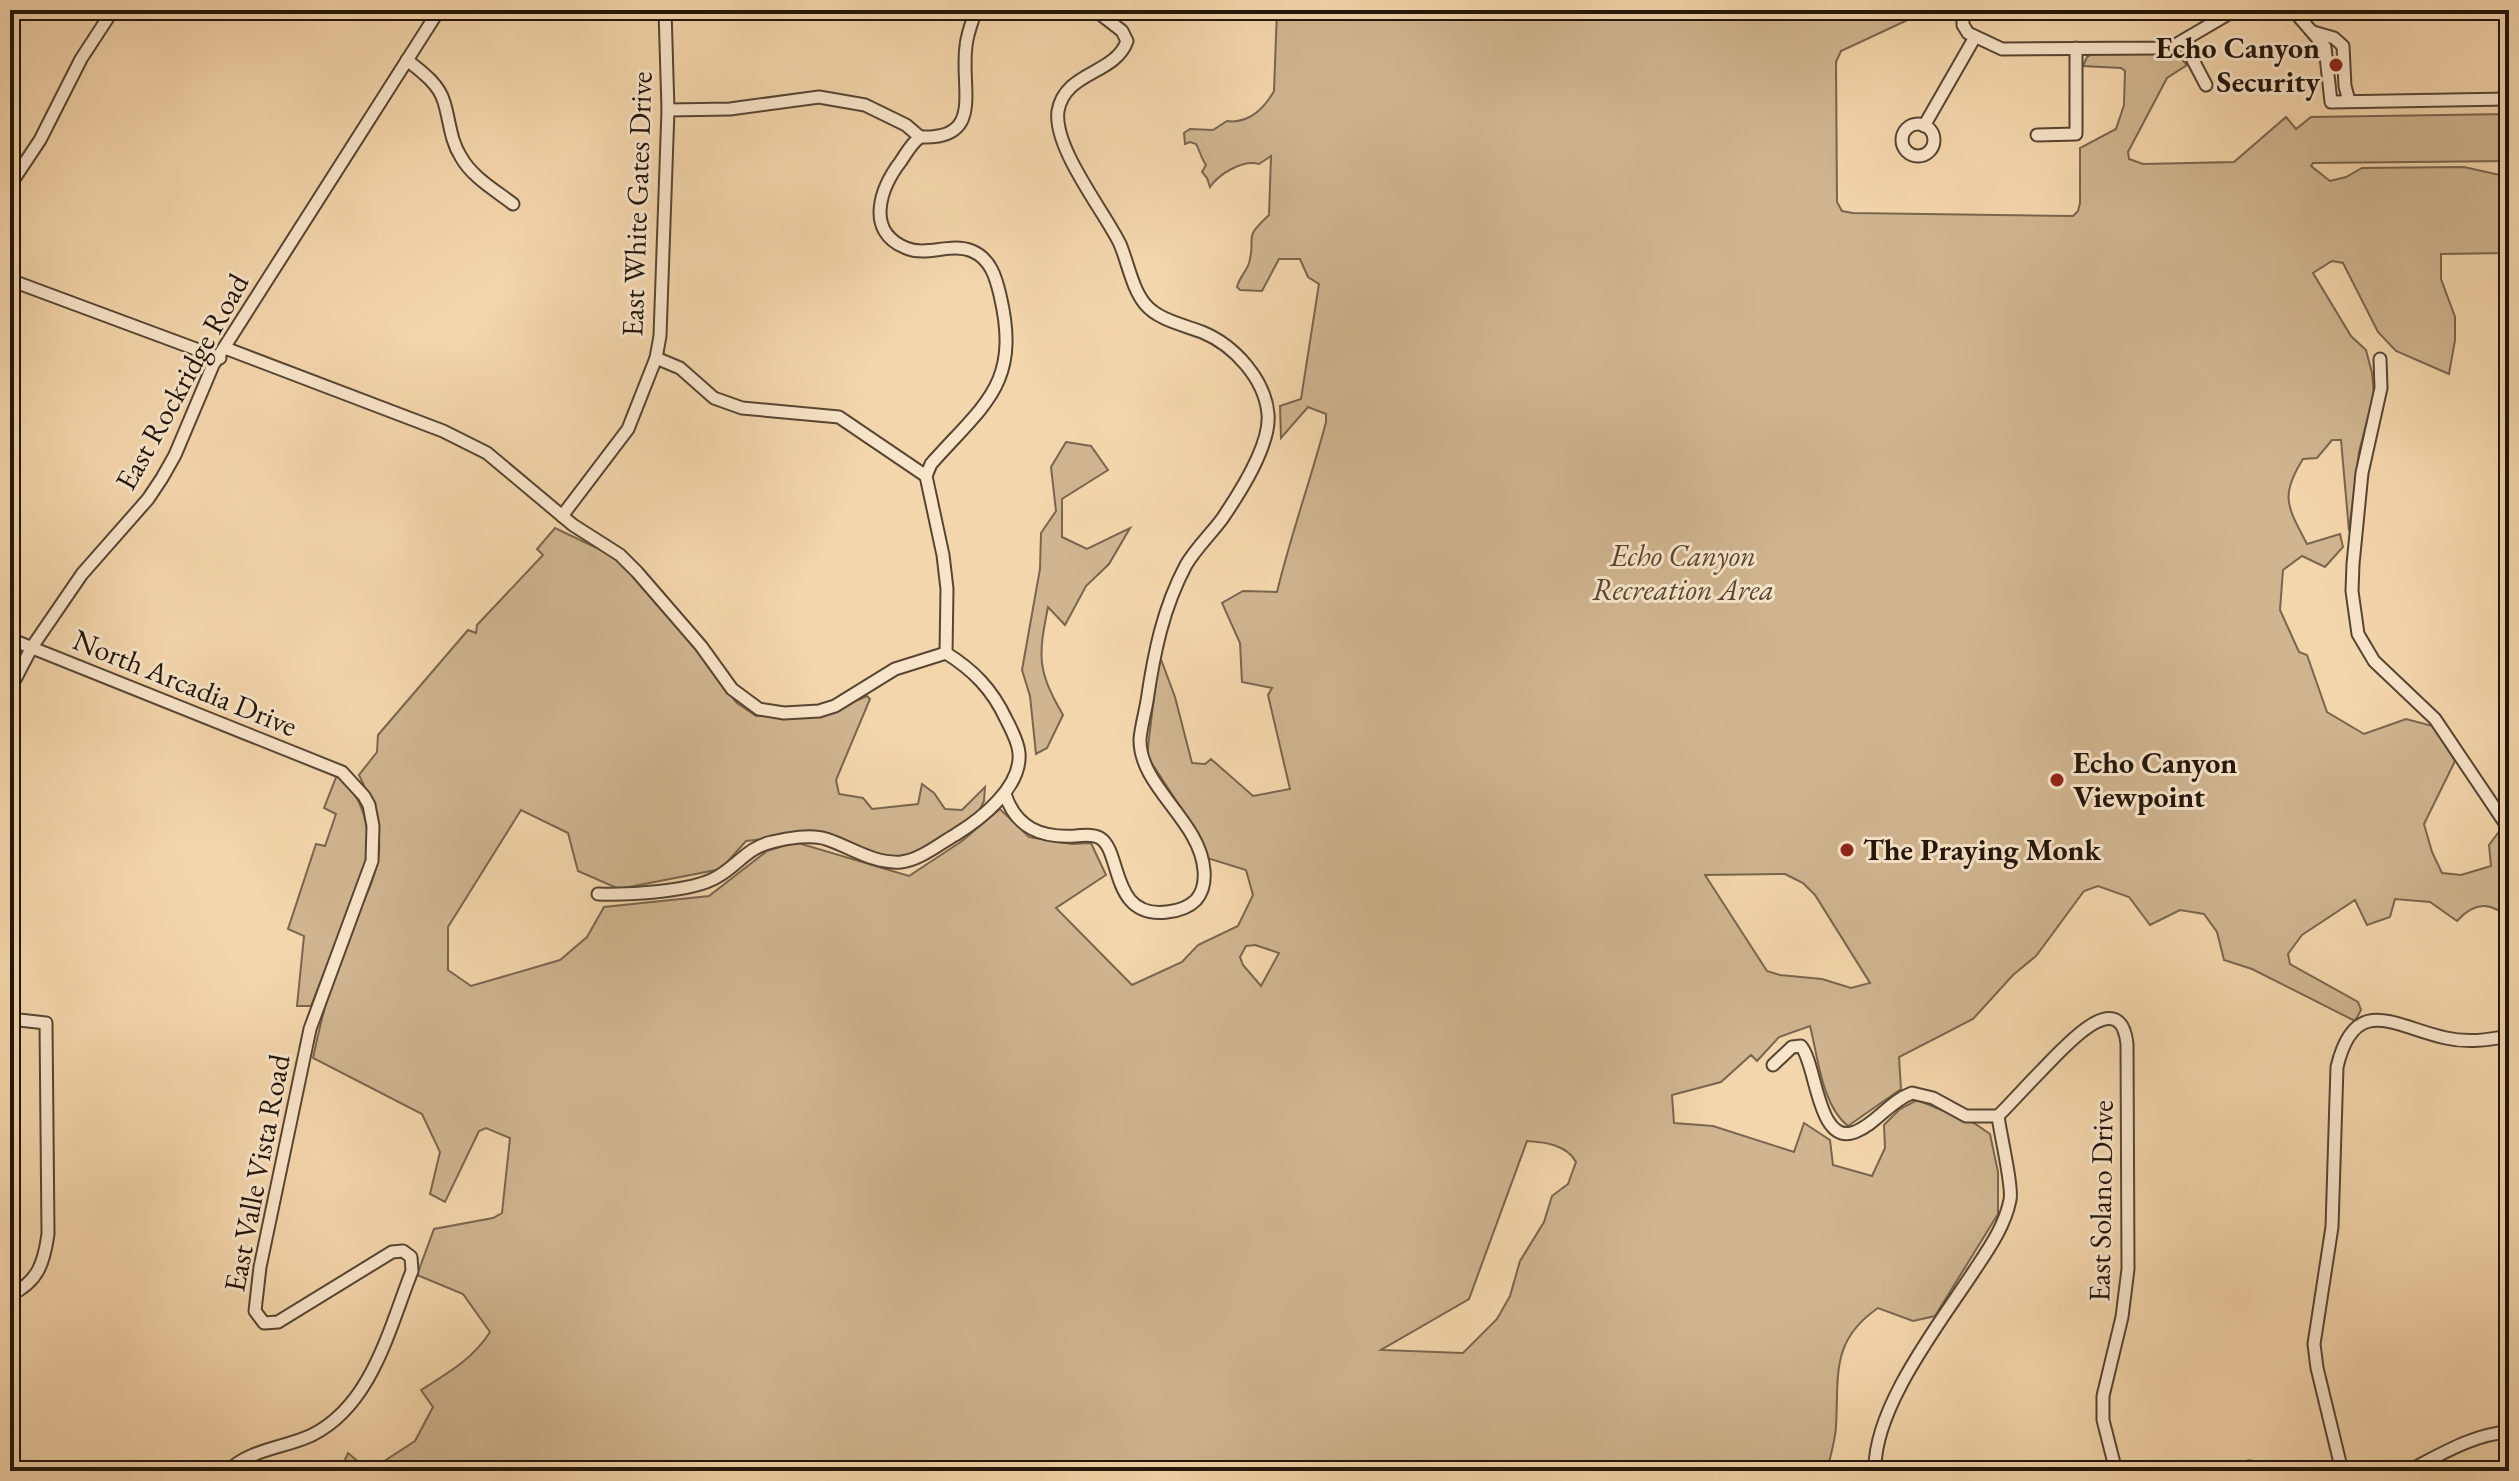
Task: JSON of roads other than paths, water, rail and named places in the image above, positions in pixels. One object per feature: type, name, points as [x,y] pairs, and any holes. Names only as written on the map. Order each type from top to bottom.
[{"type":"street","points":[[10,185],[40,140],[81,59],[113,10]]},
{"type":"street","name":"East Rockridge Road","points":[[10,689],[32,647],[82,574],[148,499],[162,478],[181,442],[213,365],[439,10]]},
{"type":"street","name":"East White Gates Drive","points":[[562,516],[628,429],[656,358],[660,336],[668,110],[665,10]]},
{"type":"street","points":[[668,110],[730,109],[819,97],[865,105],[906,125],[920,137],[932,138],[952,132],[959,128],[965,117],[966,45],[976,10]]},
{"type":"street","points":[[1005,794],[1014,815],[1030,830],[1041,835],[1099,837],[1108,845],[1116,875],[1126,895],[1136,904],[1157,913],[1169,912],[1189,906],[1199,897],[1205,875],[1202,853],[1193,834],[1149,771],[1142,757],[1140,739],[1156,640],[1176,586],[1187,563],[1221,519],[1258,456],[1267,433],[1268,414],[1264,397],[1250,370],[1227,344],[1168,319],[1143,302],[1119,243],[1075,168],[1058,123],[1059,107],[1070,86],[1123,53],[1127,41],[1122,31],[1095,10]]},
{"type":"street","points":[[1963,10],[1963,25],[1968,33],[2002,49],[2161,48],[2183,41],[2235,10]]},
{"type":"street","points":[[2293,10],[2327,51],[2331,102],[2509,99]]},
{"type":"street","points":[[2312,32],[2334,38],[2343,46],[2349,101]]},
{"type":"street","points":[[1924,126],[1975,37]]},
{"type":"street","points":[[2183,41],[2206,85]]},
{"type":"street","points":[[2037,135],[2076,134],[2076,48]]},
{"type":"street","points":[[407,60],[438,88],[455,147],[463,161],[513,204]]},
{"type":"street","points":[[920,137],[891,173],[882,194],[879,210],[887,233],[894,242],[909,250],[961,248],[975,252],[995,274],[1007,324],[1004,370],[997,389],[931,464],[926,476],[947,589],[946,653]]},
{"type":"street","points":[[10,280],[464,441],[495,460],[562,516],[620,555],[701,646],[732,689],[759,709],[784,713],[819,711],[835,706],[895,669],[946,653]]},
{"type":"street","points":[[656,358],[680,368],[714,398],[742,408],[839,417],[926,476]]},
{"type":"street","points":[[2380,359],[2381,388],[2364,459],[2353,564],[2352,591],[2358,634],[2374,661],[2435,719],[2509,829]]},
{"type":"street","name":"North Arcadia Drive","points":[[10,639],[342,772]]},
{"type":"street","points":[[598,894],[623,895],[713,880],[755,847],[792,838],[824,838],[871,858],[903,862],[920,856],[978,820],[1005,794],[1019,761],[1019,753],[999,703],[986,685],[946,653]]},
{"type":"street","name":"East Valle Vista Road","points":[[228,1471],[247,1458],[311,1435],[326,1426],[355,1399],[369,1378],[412,1271],[411,1257],[403,1251],[392,1252],[278,1322],[264,1323],[255,1311],[260,1267],[310,1029],[372,861],[373,826],[369,805],[342,772]]},
{"type":"street","points":[[10,1019],[46,1023],[48,1234],[45,1260],[36,1278],[10,1295]]},
{"type":"street","name":"East Solano Drive","points":[[1998,1116],[2080,1031],[2103,1019],[2114,1019],[2123,1025],[2127,1044],[2128,1269],[2122,1317],[2103,1396],[2103,1420],[2116,1471]]},
{"type":"street","points":[[2342,1471],[2314,1344],[2332,1227],[2337,1067],[2346,1040],[2362,1023],[2377,1021],[2394,1022],[2447,1039],[2465,1041],[2509,1036]]},
{"type":"street","points":[[1773,1065],[1792,1047],[1801,1046],[1809,1055],[1815,1087],[1825,1114],[1838,1133],[1857,1131],[1912,1093],[1933,1098],[1966,1116],[1998,1116],[2011,1199],[1994,1241],[1921,1351],[1888,1412],[1875,1458],[1875,1471]]},
{"type":"street","points":[[2408,1471],[2472,1440],[2509,1432]]},
{"type":"street","points":[[2236,1471],[2249,1467],[2279,1471]]},
{"type":"place","name":"Echo Canyon Security","points":[[2336,65]]},
{"type":"place","name":"Echo Canyon Viewpoint","points":[[2057,780]]},
{"type":"place","name":"The Praying Monk","points":[[1847,850]]},
{"type":"park label","name":"Echo Canyon Recreation Area","points":[[1683,573]]}]
